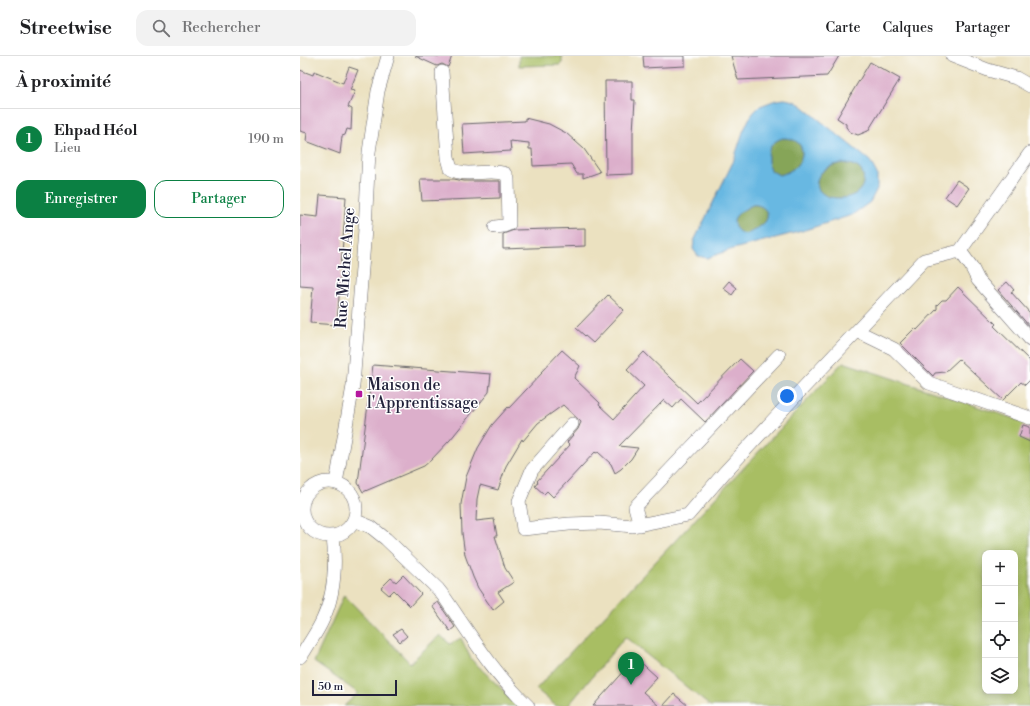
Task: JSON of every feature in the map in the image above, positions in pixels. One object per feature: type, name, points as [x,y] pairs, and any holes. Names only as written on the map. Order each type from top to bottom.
[{"type":"street","name":"Rue Michel Ange","points":[[336,483],[353,386],[365,229],[369,152],[378,91],[388,56]]},
{"type":"street","points":[[952,56],[988,70],[1016,78],[1030,86]]},
{"type":"street","points":[[442,72],[448,158],[451,169],[468,172],[503,173],[506,174],[508,179],[508,224],[494,227]]},
{"type":"street","points":[[572,424],[532,470],[519,501],[523,529],[599,522],[633,526],[688,515],[724,473],[924,260],[960,251],[1030,153]]},
{"type":"street","points":[[960,251],[971,266],[978,280],[1030,339]]},
{"type":"street","points":[[857,331],[894,349],[929,383],[1030,418]]},
{"type":"street","points":[[640,525],[635,507],[779,355]]},
{"type":"street","points":[[322,483],[336,483],[348,490],[352,495],[356,508],[354,520],[344,532],[333,536],[324,536],[311,530],[306,524],[301,511],[302,497],[313,487],[322,483]]},
{"type":"street","points":[[354,520],[371,527],[386,539],[438,589],[446,598],[498,674],[513,692],[528,706]]},
{"type":"street","points":[[300,657],[323,619],[330,596],[334,576],[335,553],[333,536]]},
{"type":"green space","points":[[519,56],[562,56],[562,63],[560,65],[519,66]]},
{"type":"green space","points":[[783,138],[792,139],[798,143],[802,154],[800,161],[795,167],[788,172],[779,175],[770,170],[768,155],[771,146]]},
{"type":"green space","points":[[843,163],[854,165],[859,168],[864,178],[861,189],[854,195],[845,198],[830,197],[823,194],[818,189],[817,183],[819,177],[823,171],[832,166]]},
{"type":"green space","points":[[752,205],[765,209],[767,212],[767,219],[764,224],[745,234],[736,229],[734,219],[739,213]]},
{"type":"green space","points":[[843,362],[1030,424],[1030,706],[710,706],[625,637],[568,706],[556,706],[536,689]]},
{"type":"green space","points":[[344,595],[410,663],[440,635],[450,644],[461,638],[471,659],[519,706],[344,706],[358,693],[314,662]]},
{"type":"water","points":[[785,99],[794,101],[801,105],[870,161],[877,174],[877,189],[870,202],[852,215],[802,231],[733,249],[707,258],[698,256],[693,249],[694,241],[733,162],[749,119],[760,106],[776,100]],"holes":[[[783,138],[792,139],[798,143],[802,154],[800,161],[795,167],[788,172],[779,175],[770,170],[768,155],[771,146]],[[843,163],[859,168],[864,178],[861,189],[852,196],[843,198],[830,197],[823,194],[818,189],[817,183],[819,176],[823,170]],[[752,205],[756,205],[765,209],[767,212],[767,219],[764,224],[745,234],[736,229],[734,223],[734,219],[739,213]]]},
{"type":"building","points":[[415,56],[452,56],[448,67],[442,64],[437,66]]},
{"type":"building","points":[[643,56],[685,56],[685,66],[644,68]]},
{"type":"building","points":[[731,56],[839,56],[827,76],[738,80]]},
{"type":"building","points":[[870,62],[900,79],[868,131],[858,135],[850,132],[846,127],[846,124],[837,118]]},
{"type":"building","points":[[349,67],[358,70],[350,90],[355,91],[348,107],[352,109],[351,130],[347,129],[345,135],[342,136],[340,154],[306,141],[307,133],[300,131],[300,70],[313,75],[314,71],[343,83]]},
{"type":"building","points":[[605,81],[632,81],[632,100],[635,100],[633,174],[606,175]]},
{"type":"building","points":[[525,118],[549,124],[566,133],[584,149],[600,172],[583,178],[583,174],[577,174],[571,164],[533,166],[532,149],[529,149],[529,143],[510,141],[511,151],[464,154],[462,124],[525,121]]},
{"type":"building","points":[[420,179],[500,181],[500,198],[422,201]]},
{"type":"building","points":[[957,180],[969,188],[957,205],[945,197]]},
{"type":"building","points":[[320,195],[346,197],[337,325],[310,323],[313,287],[300,286],[300,215],[318,217]]},
{"type":"building","points":[[585,228],[585,246],[503,249],[503,234],[514,230]]},
{"type":"building","points":[[729,281],[737,288],[732,295],[723,288]]},
{"type":"building","points":[[1007,282],[1014,290],[1011,292],[1030,313],[1030,327],[998,290]]},
{"type":"building","points":[[958,287],[996,324],[994,326],[1030,361],[1030,380],[1025,385],[1021,382],[1003,400],[959,359],[945,372],[935,373],[933,376],[900,343],[915,328],[917,330],[937,309],[937,305],[942,300],[946,300]]},
{"type":"building","points":[[608,295],[624,310],[593,343],[576,328]]},
{"type":"building","points":[[562,350],[580,366],[574,378],[614,419],[644,386],[627,370],[644,352],[697,403],[740,359],[753,371],[705,422],[681,399],[673,408],[664,400],[619,446],[638,448],[631,459],[621,469],[615,473],[611,464],[598,452],[595,452],[553,497],[547,491],[544,494],[535,486],[538,482],[537,481],[570,445],[567,442],[578,429],[581,422],[563,405],[538,423],[523,441],[522,439],[506,466],[498,490],[480,485],[477,499],[476,521],[494,519],[497,536],[495,536],[505,568],[514,582],[498,592],[504,601],[493,610],[478,588],[465,555],[462,533],[461,504],[466,477],[478,448],[492,425]]},
{"type":"building","points":[[373,365],[491,374],[489,392],[450,440],[431,460],[424,466],[363,492],[358,483]]},
{"type":"building","points":[[1023,425],[1030,427],[1030,442],[1019,437]]},
{"type":"building","points":[[403,575],[421,594],[410,606],[394,590],[389,595],[381,588],[391,578],[396,582]]},
{"type":"building","points":[[438,602],[455,627],[450,631],[432,606]]},
{"type":"building","points":[[401,629],[407,636],[400,642],[393,634]]},
{"type":"building","points":[[636,658],[657,677],[643,692],[659,706],[593,706]]},
{"type":"building","points":[[674,694],[688,706],[663,706]]},
{"type":"place","name":"Maison de l'Apprentissage","points":[[359,394]]},
{"type":"place","name":"Ehpad Héol","points":[[631,685]]}]
